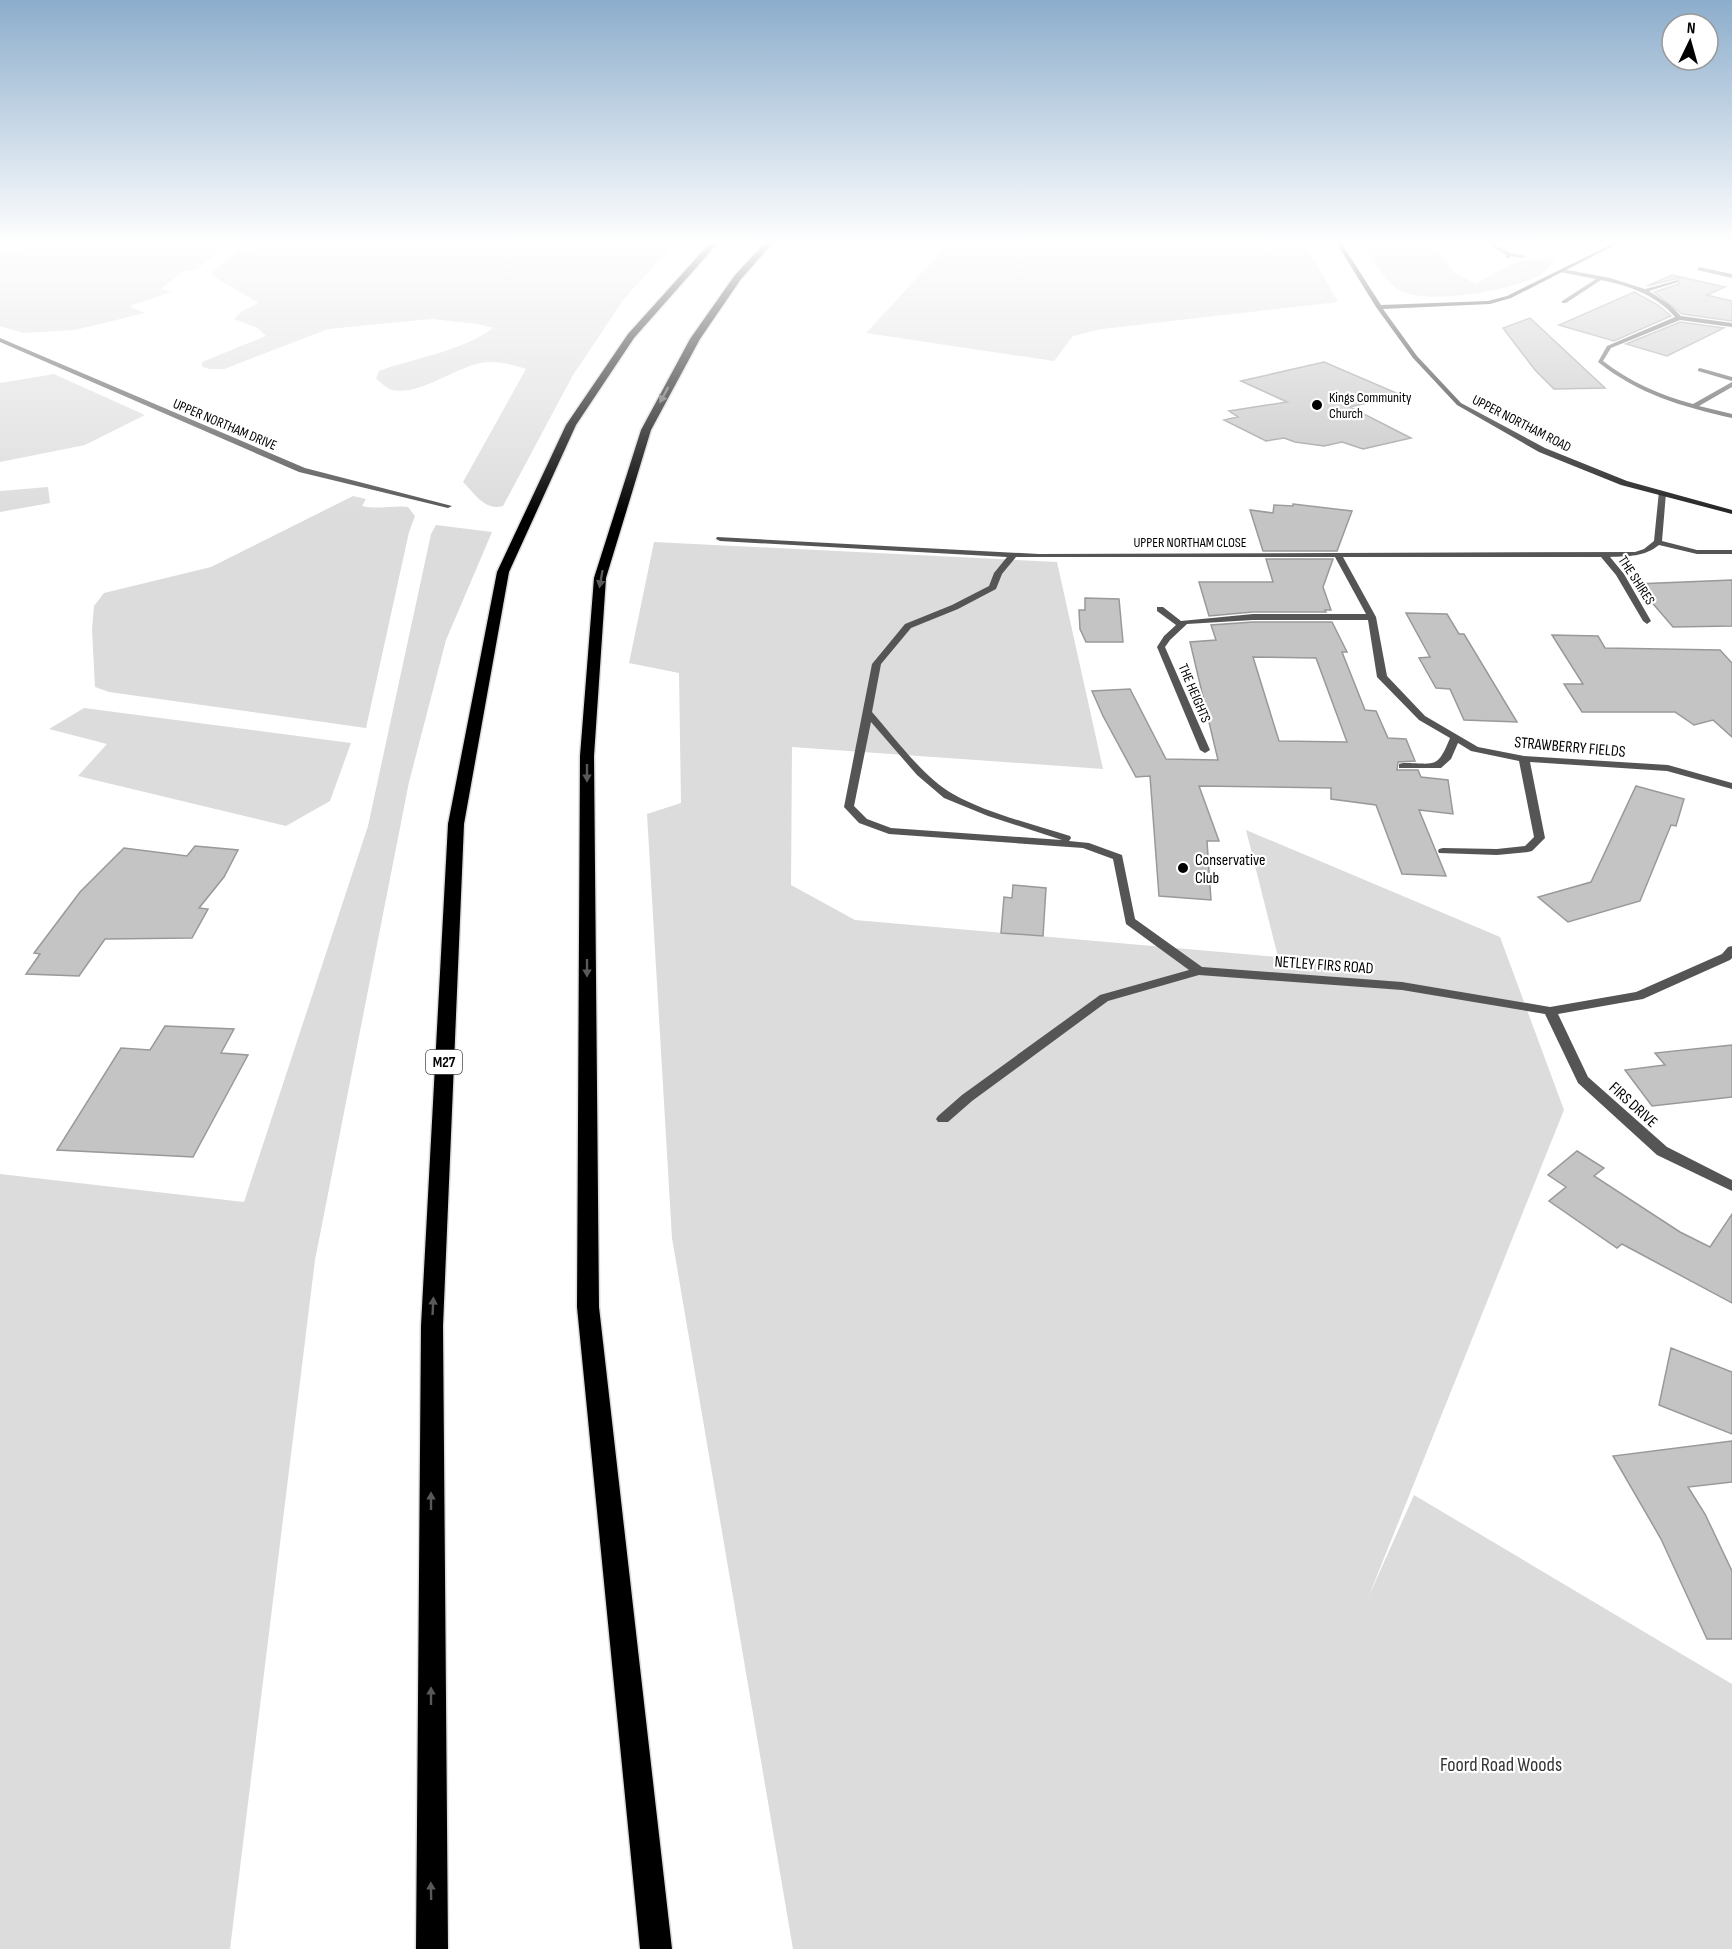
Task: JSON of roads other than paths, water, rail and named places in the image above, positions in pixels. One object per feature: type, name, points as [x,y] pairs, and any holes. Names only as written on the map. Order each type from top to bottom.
[{"type":"highway","name":"M27","points":[[432,1949],[432,1326],[456,824],[503,572],[571,425],[632,335]]},
{"type":"highway","points":[[656,1949],[588,1307],[587,756],[600,578],[646,430],[698,335]]},
{"type":"main road","name":"UPPER NORTHAM ROAD","points":[[1399,335],[1420,363],[1459,404],[1542,450],[1624,483],[1732,512]]},
{"type":"street","points":[[1638,335],[1609,347],[1600,361],[1625,380],[1647,391],[1693,407],[1732,416]]},
{"type":"street","name":"UPPER NORTHAM DRIVE","points":[[0,340],[302,470],[448,506]]},
{"type":"street","points":[[1700,370],[1732,381]]},
{"type":"street","points":[[1693,407],[1732,381]]},
{"type":"street","points":[[1662,494],[1658,542],[1697,552],[1732,552]]},
{"type":"street","name":"UPPER NORTHAM CLOSE","points":[[720,539],[1014,554],[1604,555],[1635,554],[1647,551],[1658,542]]},
{"type":"street","points":[[1014,554],[998,573],[993,587],[955,607],[908,626],[877,664],[849,807],[863,821],[889,831],[1085,845]]},
{"type":"street","name":"STRAWBERRY FIELDS","points":[[1338,555],[1372,617],[1382,676],[1422,718],[1475,749],[1524,759],[1668,768],[1732,786]]},
{"type":"street","name":"THE SHIRES","points":[[1604,555],[1620,574],[1647,621]]},
{"type":"street","points":[[1160,609],[1181,625],[1185,622],[1253,616],[1372,617]]},
{"type":"street","name":"THE HEIGHTS","points":[[1181,625],[1161,647],[1205,750]]},
{"type":"street","points":[[867,712],[921,773],[948,796],[992,814],[1118,857],[1130,921],[1199,972]]},
{"type":"street","points":[[1403,766],[1437,766],[1446,759],[1455,737]]},
{"type":"street","points":[[1443,851],[1497,852],[1528,849],[1540,838],[1524,759]]},
{"type":"street","name":"NETLEY FIRS ROAD","points":[[943,1119],[967,1098],[1104,998],[1199,972],[1402,986],[1550,1011],[1639,996],[1726,957],[1732,950]]},
{"type":"street","name":"FIRS DRIVE","points":[[1550,1011],[1583,1080],[1662,1151],[1732,1186]]},
{"type":"place","name":"Kings Community Church","points":[[1317,405]]},
{"type":"place","name":"Conservative Club","points":[[1183,868]]},
{"type":"park label","name":"Foord Road Woods","points":[[1501,1764]]}]
